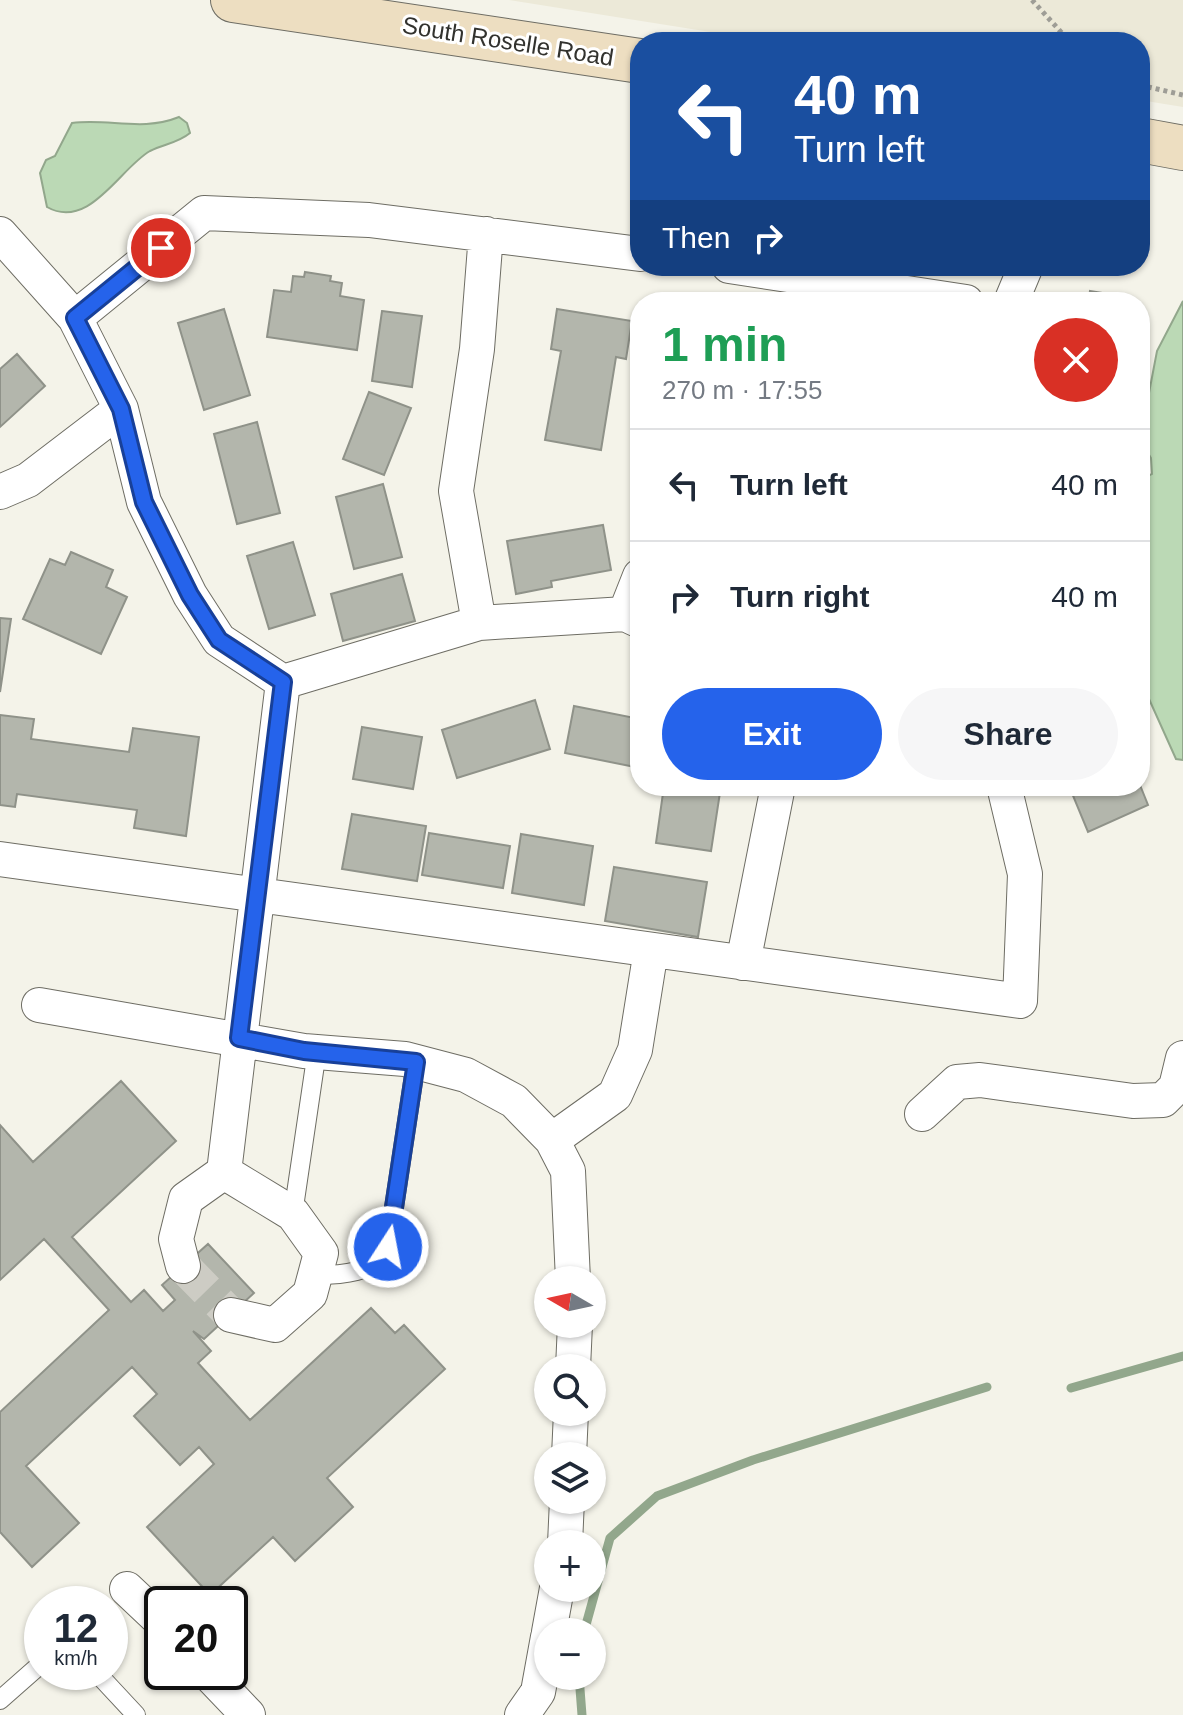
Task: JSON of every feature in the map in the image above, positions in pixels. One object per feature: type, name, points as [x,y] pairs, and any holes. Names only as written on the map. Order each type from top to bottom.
[{"type":"main road","name":"South Roselle Road","points":[[233,0],[630,60]]},
{"type":"main road","points":[[1150,142],[1183,148]]},
{"type":"street","points":[[75,318],[204,213],[369,220],[630,253]]},
{"type":"street","points":[[0,234],[75,318],[121,409],[144,502],[190,595],[219,640],[283,682]]},
{"type":"street","points":[[479,623],[456,491],[477,349],[486,234]]},
{"type":"street","points":[[766,276],[818,290],[843,292]]},
{"type":"street","points":[[0,492],[28,480],[121,409]]},
{"type":"street","points":[[283,682],[479,623],[630,618]]},
{"type":"street","points":[[183,1266],[176,1239],[186,1199],[224,1172],[283,682]]},
{"type":"street","points":[[743,963],[776,796]]},
{"type":"street","points":[[0,859],[1020,1001],[1025,874],[1006,796]]},
{"type":"street","points":[[552,1140],[615,1095],[635,1050],[651,950]]},
{"type":"street","points":[[39,1005],[317,1051],[416,1062],[466,1075],[514,1101],[552,1140],[568,1171],[572,1266]]},
{"type":"street","points":[[922,1114],[957,1082],[980,1080],[1133,1101],[1163,1100],[1176,1087],[1183,1058]]},
{"type":"street","points":[[224,1172],[293,1214],[321,1253],[310,1294],[275,1325],[231,1315]]},
{"type":"street","points":[[224,1690],[248,1715]]},
{"type":"street","points":[[522,1715],[538,1690]]},
{"type":"lane","points":[[293,1214],[317,1051]]},
{"type":"lane","points":[[315,1275],[341,1275],[360,1270],[383,1257],[388,1247],[416,1062]]},
{"type":"lane","points":[[0,1700],[24,1679]]},
{"type":"lane","points":[[113,1690],[136,1715]]},
{"type":"path","points":[[1032,0],[1061,32]]},
{"type":"path","points":[[1150,87],[1183,95]]},
{"type":"shaded area","points":[[509,0],[1183,0],[1183,107],[1150,102],[1150,32],[711,32]]},
{"type":"shaded area","points":[[179,117],[187,123],[190,133],[150,151],[90,204],[77,211],[62,212],[47,207],[40,173],[46,160],[55,156],[72,123],[152,124]]},
{"type":"shaded area","points":[[1183,301],[1183,760],[1176,759],[1150,701],[1150,388],[1157,351]]},
{"type":"building","points":[[305,272],[331,276],[330,281],[342,283],[340,296],[364,300],[357,350],[267,337],[274,290],[291,292],[293,276],[304,277]]},
{"type":"building","points":[[224,309],[250,395],[204,410],[178,323]]},
{"type":"building","points":[[557,309],[630,321],[626,359],[616,357],[601,450],[545,440],[561,351],[551,349]]},
{"type":"building","points":[[382,311],[422,316],[412,387],[372,381]]},
{"type":"building","points":[[17,354],[45,386],[0,427],[0,369]]},
{"type":"building","points":[[369,392],[411,408],[384,475],[343,459]]},
{"type":"building","points":[[257,422],[280,513],[237,524],[214,434]]},
{"type":"building","points":[[383,484],[402,557],[354,569],[336,497]]},
{"type":"building","points":[[603,525],[611,570],[551,581],[552,587],[516,594],[507,541]]},
{"type":"building","points":[[293,542],[315,615],[269,629],[247,556]]},
{"type":"building","points":[[71,552],[113,570],[106,587],[127,597],[101,654],[23,619],[50,559],[65,565]]},
{"type":"building","points":[[402,574],[415,621],[343,641],[331,594]]},
{"type":"building","points":[[0,618],[11,619],[0,692]]},
{"type":"building","points":[[535,700],[550,749],[457,778],[442,730]]},
{"type":"building","points":[[574,706],[630,717],[630,766],[565,753]]},
{"type":"building","points":[[0,715],[34,719],[31,739],[129,752],[133,728],[199,737],[186,836],[134,828],[137,810],[17,794],[15,807],[0,805]]},
{"type":"building","points":[[362,727],[422,737],[413,789],[353,779]]},
{"type":"building","points":[[663,796],[719,796],[711,851],[656,843]]},
{"type":"building","points":[[1073,796],[1144,796],[1148,805],[1088,832]]},
{"type":"building","points":[[352,814],[426,826],[417,881],[342,869]]},
{"type":"building","points":[[429,833],[510,846],[503,888],[422,875]]},
{"type":"building","points":[[521,834],[593,846],[584,905],[512,893]]},
{"type":"building","points":[[614,867],[707,882],[698,937],[605,921]]},
{"type":"building","points":[[121,1081],[176,1141],[72,1237],[131,1302],[144,1290],[163,1311],[175,1300],[162,1285],[208,1244],[254,1293],[204,1339],[193,1331],[211,1351],[198,1363],[250,1420],[371,1308],[395,1333],[404,1325],[445,1369],[327,1478],[353,1507],[295,1561],[273,1537],[220,1586],[202,1586],[147,1527],[214,1464],[199,1447],[180,1465],[134,1416],[157,1394],[132,1367],[26,1466],[79,1523],[32,1567],[0,1532],[0,1412],[109,1310],[44,1239],[0,1280],[0,1125],[33,1162]]},
{"type":"waterway","points":[[1071,1388],[1183,1356]]},
{"type":"waterway","points":[[588,1618],[610,1538],[657,1496],[753,1460],[987,1387]]},
{"type":"waterway","points":[[580,1690],[582,1715]]},
{"type":"tunnel","points":[[183,1266],[231,1315]]},
{"type":"route","points":[[161,248],[75,318],[121,409],[144,502],[190,595],[219,640],[283,682],[239,1038],[304,1051],[416,1062],[388,1247]]}]
